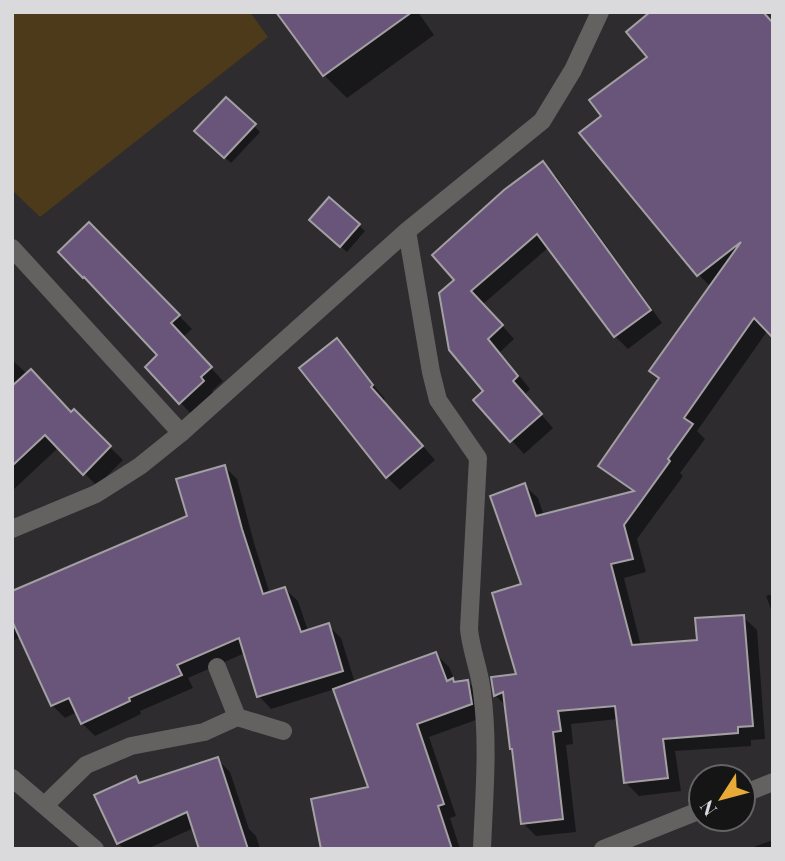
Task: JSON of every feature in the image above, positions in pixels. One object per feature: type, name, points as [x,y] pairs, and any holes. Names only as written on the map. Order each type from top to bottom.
[{"type":"street","points":[[12,529],[96,494],[140,466],[181,433],[407,231],[542,121],[573,70],[600,12]]},
{"type":"street","points":[[407,231],[438,400],[478,458],[469,629],[483,705],[485,747],[482,849]]},
{"type":"street","points":[[12,248],[181,433]]},
{"type":"street","points":[[217,667],[237,717]]},
{"type":"street","points":[[45,805],[86,765],[131,746],[204,732],[237,717],[283,731]]},
{"type":"street","points":[[12,778],[95,849]]},
{"type":"street","points":[[603,849],[687,816]]},
{"type":"shaded area","points":[[12,12],[250,12],[268,37],[40,217],[12,190]]},
{"type":"building","points":[[276,12],[412,12],[323,76]]},
{"type":"building","points":[[650,12],[763,12],[773,23],[773,338],[754,318],[684,418],[693,424],[624,525],[633,559],[611,564],[632,645],[697,640],[695,618],[744,615],[753,726],[738,727],[738,733],[663,739],[668,778],[624,783],[615,706],[558,711],[561,731],[553,732],[563,819],[521,824],[503,692],[494,696],[491,677],[516,674],[492,593],[521,584],[490,496],[525,483],[536,516],[634,491],[598,466],[659,378],[649,371],[741,242],[697,276],[579,133],[601,116],[589,100],[647,57],[626,32]]},
{"type":"building","points":[[226,97],[256,124],[224,158],[194,131]]},
{"type":"building","points":[[543,161],[651,310],[614,337],[537,234],[471,291],[503,325],[488,339],[518,376],[513,381],[542,414],[510,442],[473,400],[483,391],[449,350],[439,293],[454,280],[432,255],[504,190]]},
{"type":"building","points":[[329,197],[360,224],[340,247],[309,220]]},
{"type":"building","points":[[89,222],[180,315],[171,323],[212,367],[201,377],[204,381],[179,404],[145,367],[157,355],[58,252]]},
{"type":"building","points":[[337,338],[373,385],[371,387],[423,446],[386,478],[299,368]]},
{"type":"building","points":[[31,369],[71,412],[74,409],[111,446],[83,475],[45,435],[12,466],[12,386]]},
{"type":"building","points":[[225,465],[263,594],[285,587],[301,632],[329,623],[343,671],[257,697],[239,638],[177,665],[182,675],[129,698],[130,701],[81,724],[69,698],[51,706],[12,621],[12,591],[187,516],[176,479]]},
{"type":"building","points":[[436,652],[447,681],[453,678],[454,682],[468,680],[472,704],[417,724],[444,804],[438,806],[452,849],[321,849],[311,799],[368,787],[333,689]]},
{"type":"building","points":[[218,757],[248,849],[199,849],[187,812],[117,844],[94,795],[136,776],[139,783]]}]
